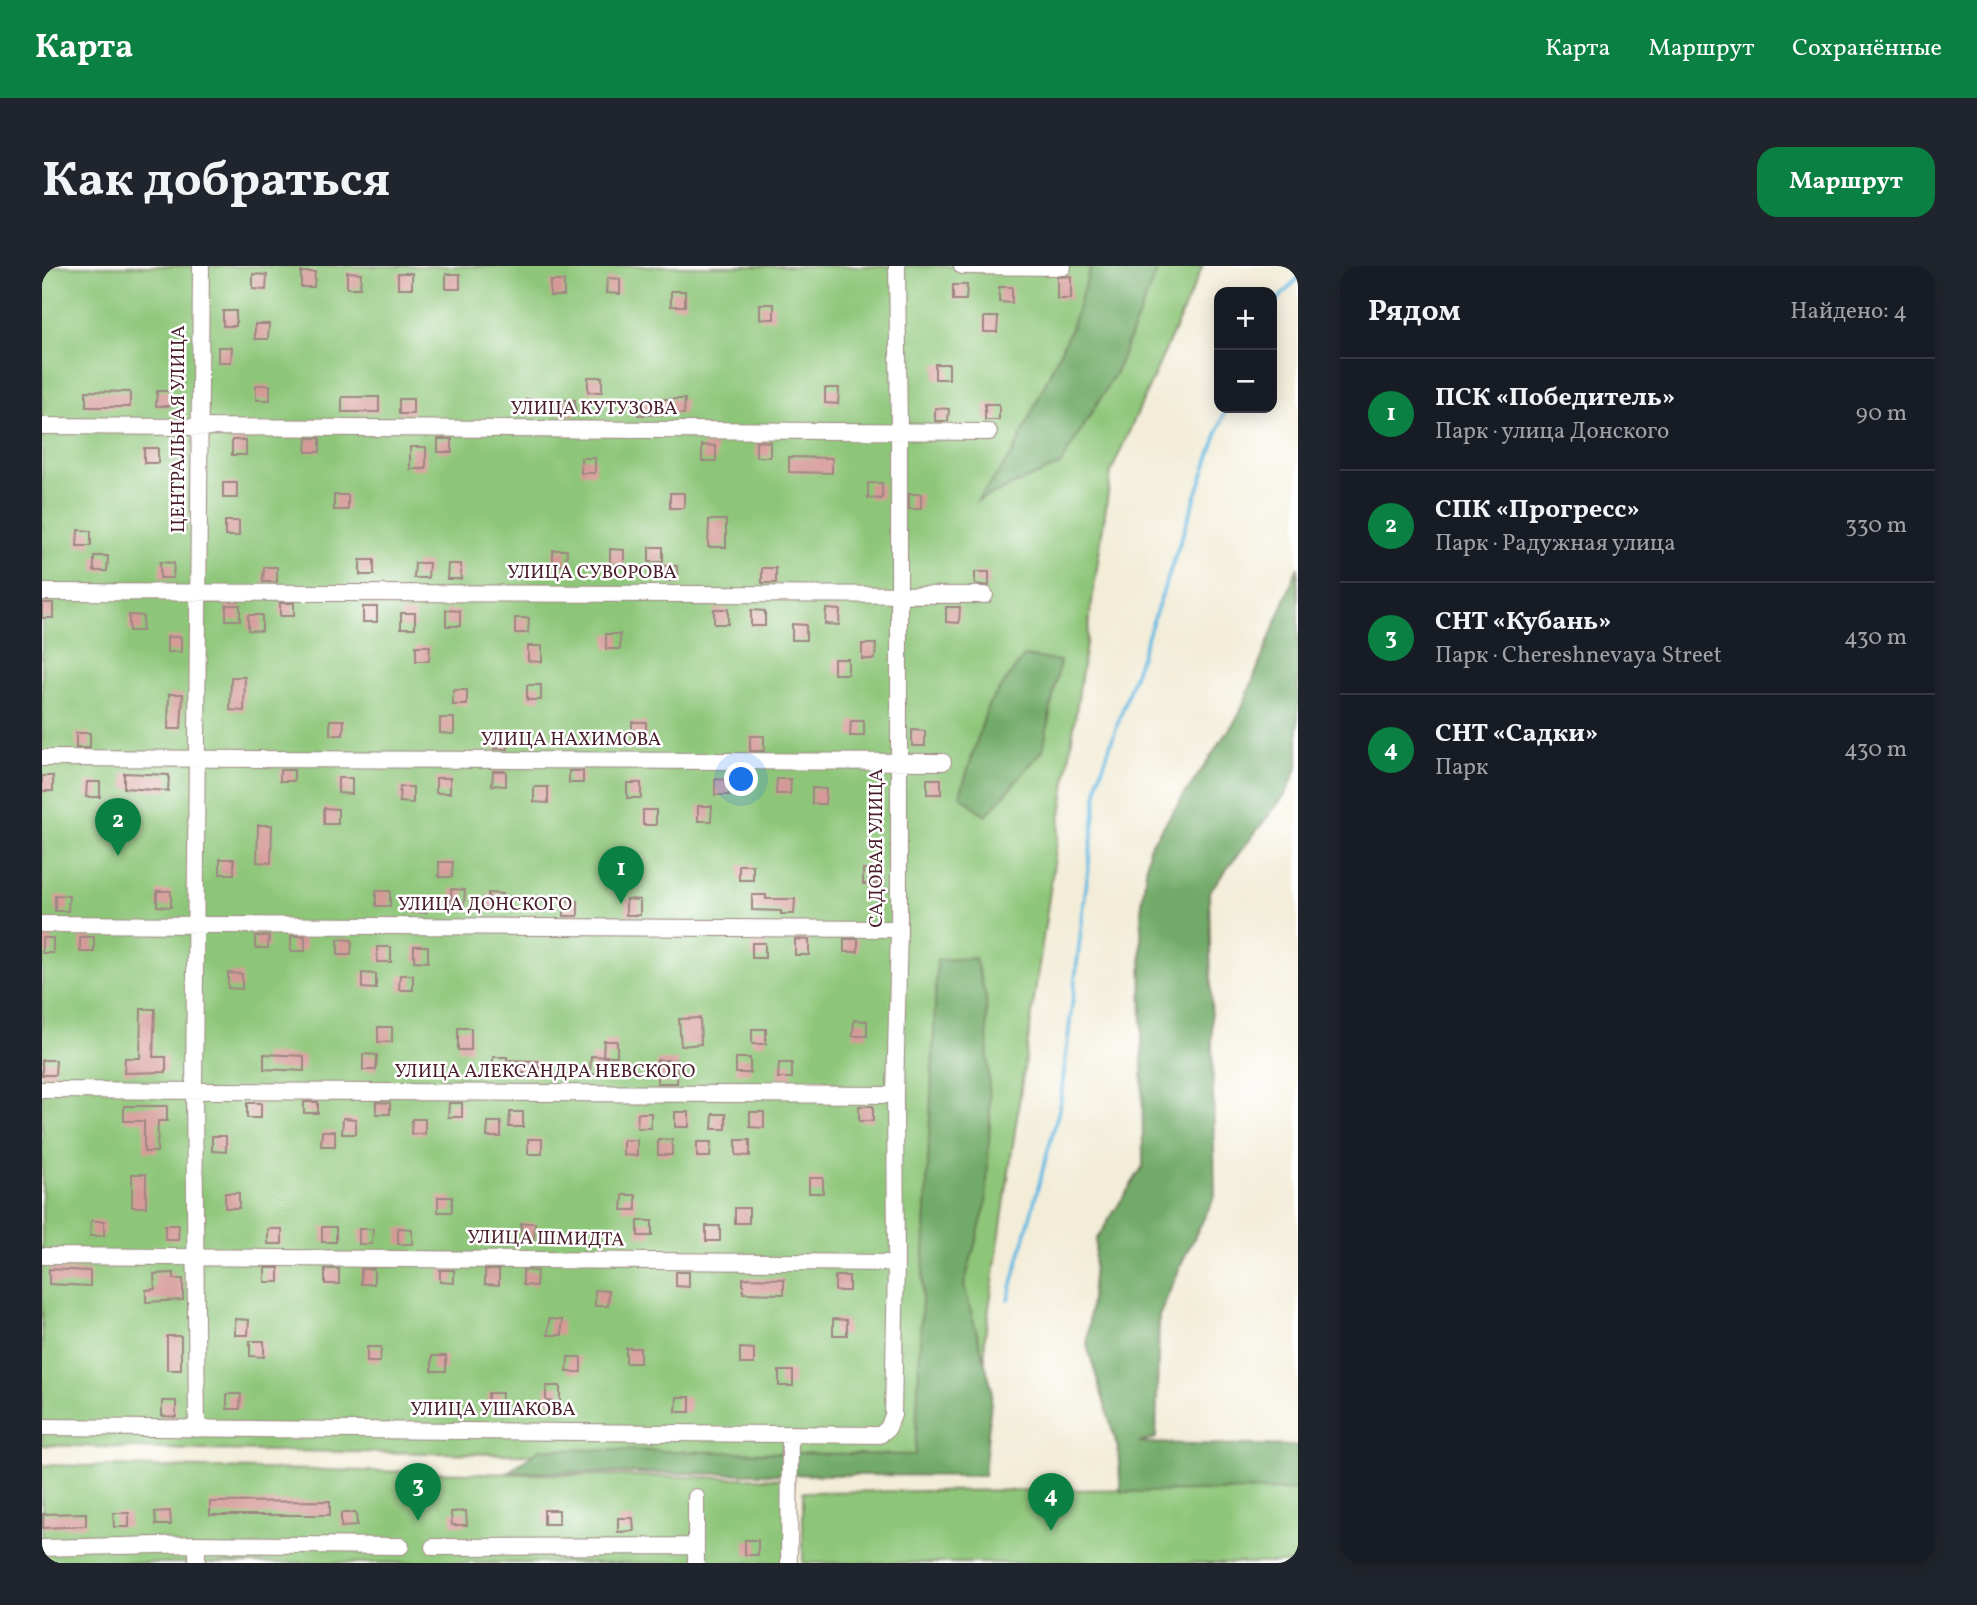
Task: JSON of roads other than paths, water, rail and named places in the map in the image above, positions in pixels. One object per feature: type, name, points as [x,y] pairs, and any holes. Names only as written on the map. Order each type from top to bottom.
[{"type":"street","name":"ЦЕНТРАЛЬНАЯ УЛИЦА","points":[[197,1429],[194,1091],[201,266]]},
{"type":"street","name":"САДОВАЯ УЛИЦА","points":[[888,1428],[893,1415],[899,929],[897,266]]},
{"type":"street","points":[[962,266],[1063,267]]},
{"type":"street","name":"УЛИЦА КУТУЗОВА","points":[[42,426],[989,432]]},
{"type":"street","name":"УЛИЦА СУВОРОВА","points":[[42,592],[985,595]]},
{"type":"street","name":"УЛИЦА НАХИМОВА","points":[[42,758],[943,762]]},
{"type":"street","name":"УЛИЦА ДОНСКОГО","points":[[42,924],[899,929]]},
{"type":"street","name":"УЛИЦА АЛЕКСАНДРА НЕВСКОГО","points":[[42,1090],[895,1095]]},
{"type":"street","name":"УЛИЦА ШМИДТА","points":[[42,1256],[896,1263]]},
{"type":"street","name":"УЛИЦА УШАКОВА","points":[[42,1427],[880,1435],[888,1428]]},
{"type":"street","points":[[789,1563],[790,1434]]},
{"type":"street","points":[[696,1497],[696,1563]]},
{"type":"street","points":[[42,1548],[197,1544],[364,1555],[401,1546]]},
{"type":"street","points":[[197,1544],[197,1563]]},
{"type":"street","points":[[433,1548],[529,1555],[696,1546]]},
{"type":"waterway","points":[[1277,301],[1298,278]]},
{"type":"waterway","points":[[1008,1299],[1060,1106],[1099,778],[1224,413]]},
{"type":"place","name":"СПК «Прогресс»","points":[[118,856]]},
{"type":"place","name":"ПСК «Победитель»","points":[[621,904]]},
{"type":"place","name":"СНТ «Кубань»","points":[[418,1521]]},
{"type":"place","name":"СНТ «Садки»","points":[[1051,1531]]}]
